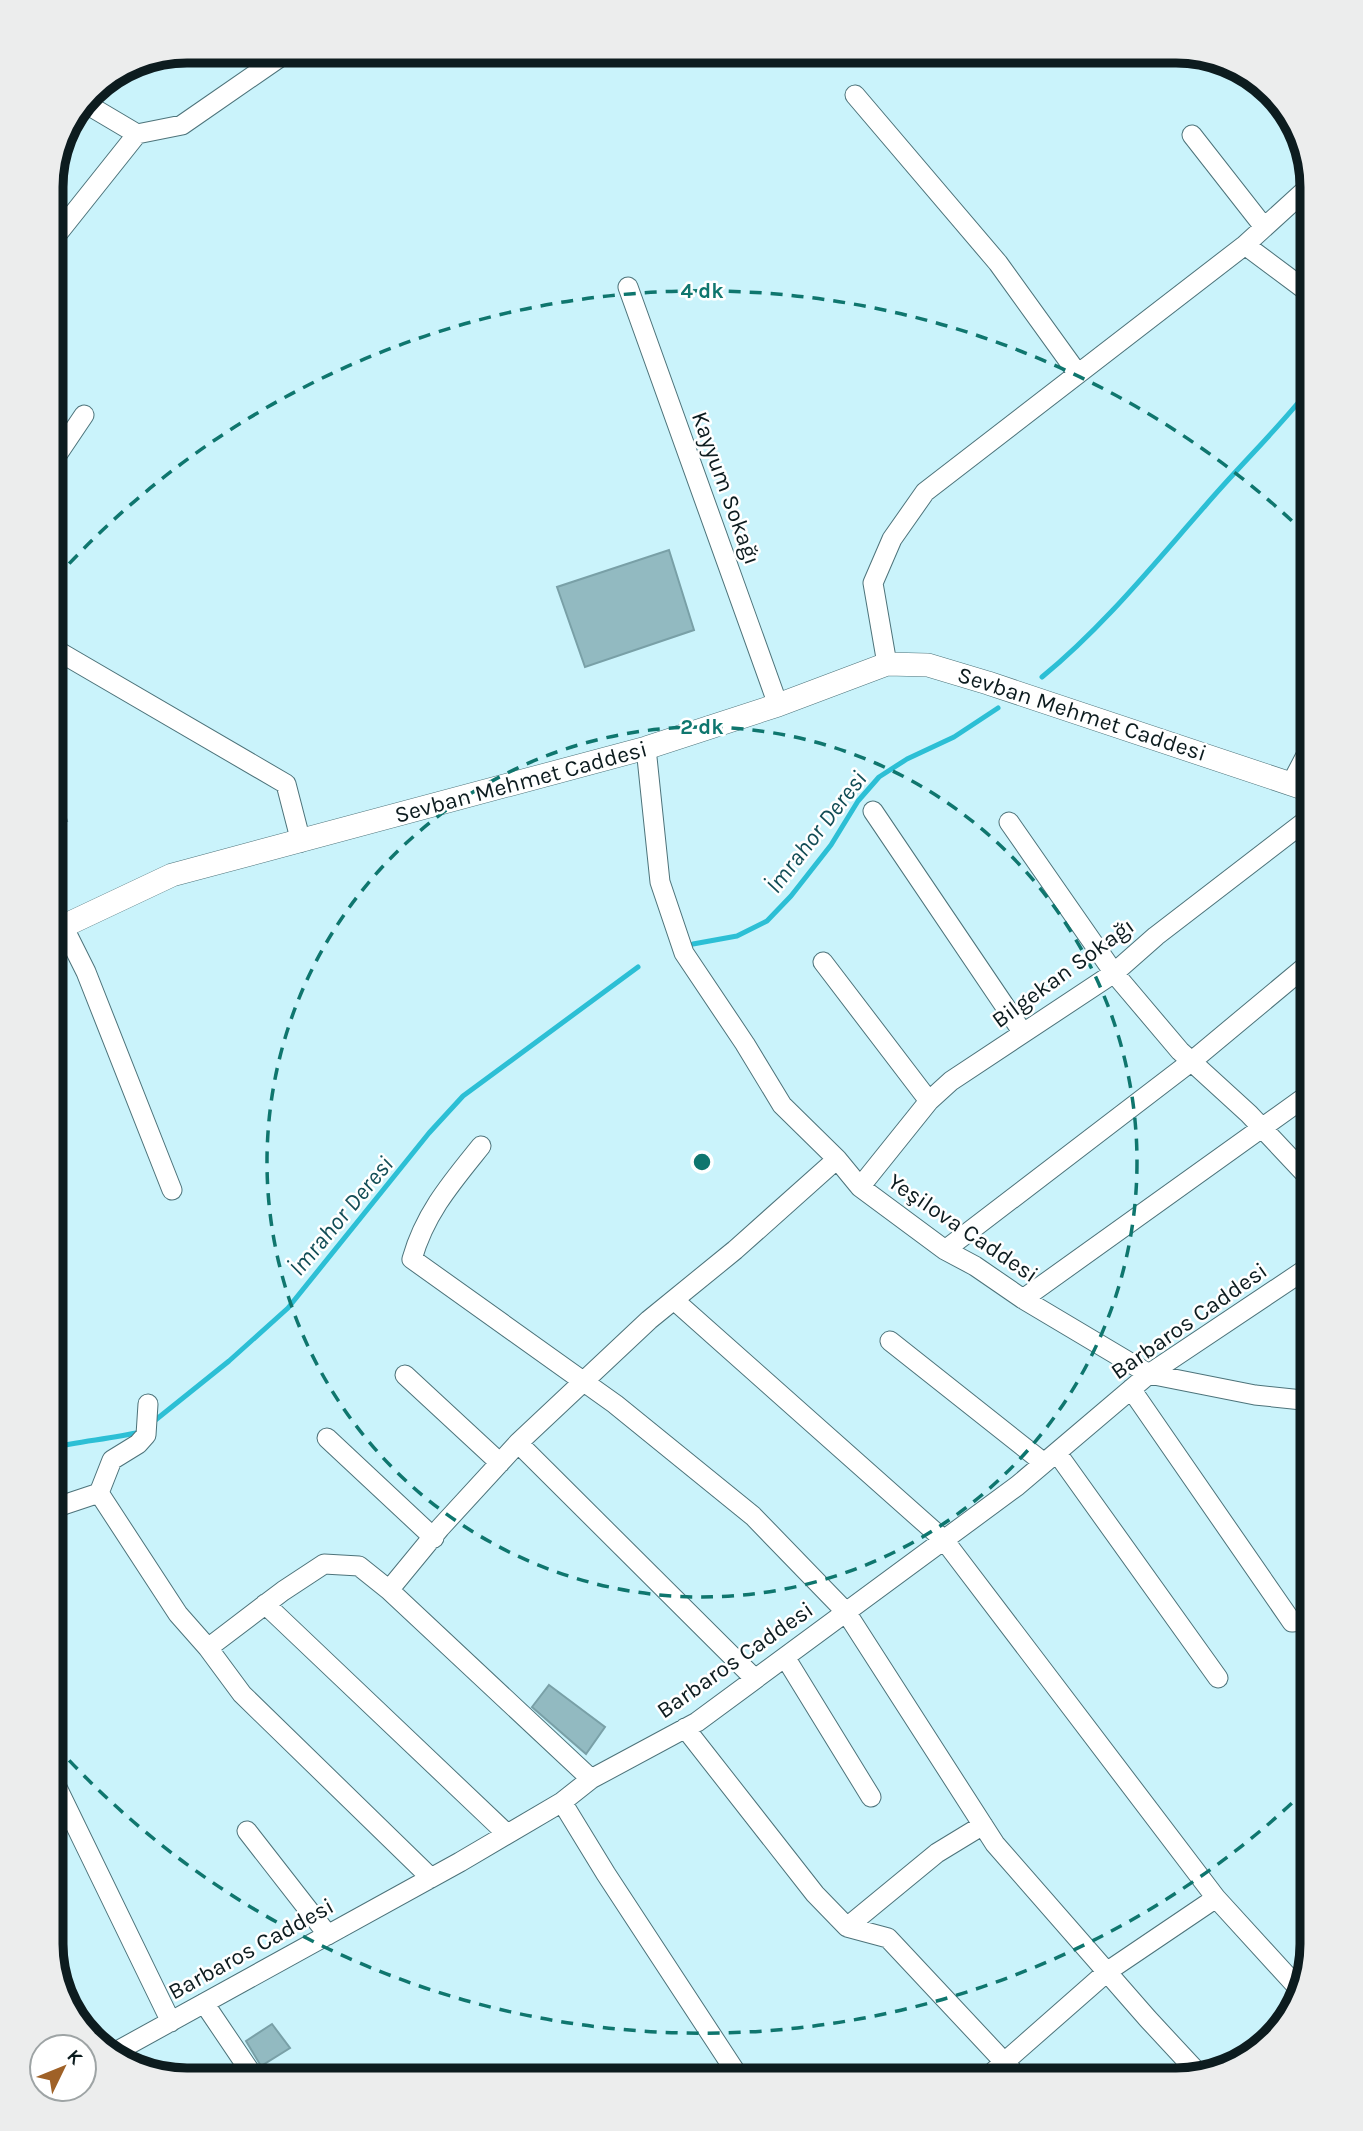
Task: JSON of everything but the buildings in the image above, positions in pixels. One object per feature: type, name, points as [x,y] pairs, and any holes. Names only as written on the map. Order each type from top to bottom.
[{"type":"main road","name":"Sevban Mehmet Caddesi","points":[[63,926],[172,875],[646,748],[778,705],[887,664],[928,665],[1300,785]]},
{"type":"street","points":[[63,227],[136,134],[182,125],[272,63]]},
{"type":"street","points":[[855,95],[998,263],[1078,374]]},
{"type":"street","points":[[92,107],[136,134]]},
{"type":"street","points":[[1192,135],[1264,227]]},
{"type":"street","points":[[887,664],[873,583],[892,539],[925,492],[1245,245],[1300,194]]},
{"type":"street","points":[[1245,245],[1300,286]]},
{"type":"street","name":"Kayyum Sokağı","points":[[628,287],[778,705]]},
{"type":"street","points":[[63,446],[84,415]]},
{"type":"street","points":[[63,655],[286,784],[301,842]]},
{"type":"street","name":"Yeşilova Caddesi","points":[[646,748],[660,882],[684,953],[782,1105],[837,1159],[860,1187],[946,1250],[1149,1374],[1255,1395],[1300,1400]]},
{"type":"street","points":[[873,811],[1023,1032]]},
{"type":"street","points":[[1009,822],[1114,973],[1192,1061],[1300,1168]]},
{"type":"street","name":"Bilgekan Sokağı","points":[[860,1187],[929,1101],[951,1081],[1114,973],[1156,936],[1300,825]]},
{"type":"street","points":[[63,938],[86,972],[172,1190]]},
{"type":"street","points":[[823,962],[929,1101]]},
{"type":"street","points":[[946,1250],[1192,1061],[1300,971]]},
{"type":"street","points":[[1023,1299],[1300,1101]]},
{"type":"street","points":[[481,1146],[438,1199],[417,1241],[412,1259],[615,1404],[753,1516],[846,1612],[995,1844],[1192,2067]]},
{"type":"street","points":[[389,1590],[440,1528],[518,1443],[649,1320],[735,1250],[837,1159]]},
{"type":"street","name":"Barbaros Caddesi","points":[[123,2050],[431,1878],[562,1802],[591,1779],[685,1728],[1017,1486],[1149,1374],[1300,1273]]},
{"type":"street","points":[[674,1300],[944,1540],[1216,1898],[1294,1983]]},
{"type":"street","points":[[890,1341],[1050,1458],[1218,1678]]},
{"type":"street","points":[[405,1375],[500,1463]]},
{"type":"street","points":[[1131,1389],[1292,1622],[1300,1621]]},
{"type":"street","points":[[99,1493],[109,1464],[138,1444],[148,1417]]},
{"type":"street","points":[[327,1438],[434,1538]]},
{"type":"street","points":[[518,1443],[755,1679]]},
{"type":"street","points":[[63,1505],[99,1493]]},
{"type":"street","points":[[99,1493],[178,1614],[208,1648],[242,1694],[431,1878]]},
{"type":"street","points":[[208,1648],[265,1604],[324,1564],[359,1566],[389,1590],[591,1779]]},
{"type":"street","points":[[265,1604],[507,1834]]},
{"type":"street","points":[[785,1657],[872,1797]]},
{"type":"street","points":[[685,1728],[815,1894],[847,1927],[888,1938],[1011,2068]]},
{"type":"street","points":[[63,1800],[171,2022]]},
{"type":"street","points":[[562,1802],[733,2068]]},
{"type":"street","points":[[847,1927],[937,1853],[983,1825]]},
{"type":"street","points":[[247,1831],[328,1935]]},
{"type":"street","points":[[999,2068],[1108,1971],[1216,1898]]},
{"type":"street","points":[[204,2003],[248,2068]]},
{"type":"waterway","name":"İmrahor Deresi","points":[[1042,677],[1127,595],[1300,400]]},
{"type":"waterway","name":"İmrahor Deresi","points":[[693,944],[737,936],[767,921],[791,896],[831,845],[858,801],[879,777],[907,759],[954,737],[998,708]]},
{"type":"waterway","name":"İmrahor Deresi","points":[[153,1422],[229,1361],[288,1308],[429,1133],[463,1096],[638,967]]},
{"type":"waterway","name":"İmrahor Deresi","points":[[63,1446],[140,1432]]}]
